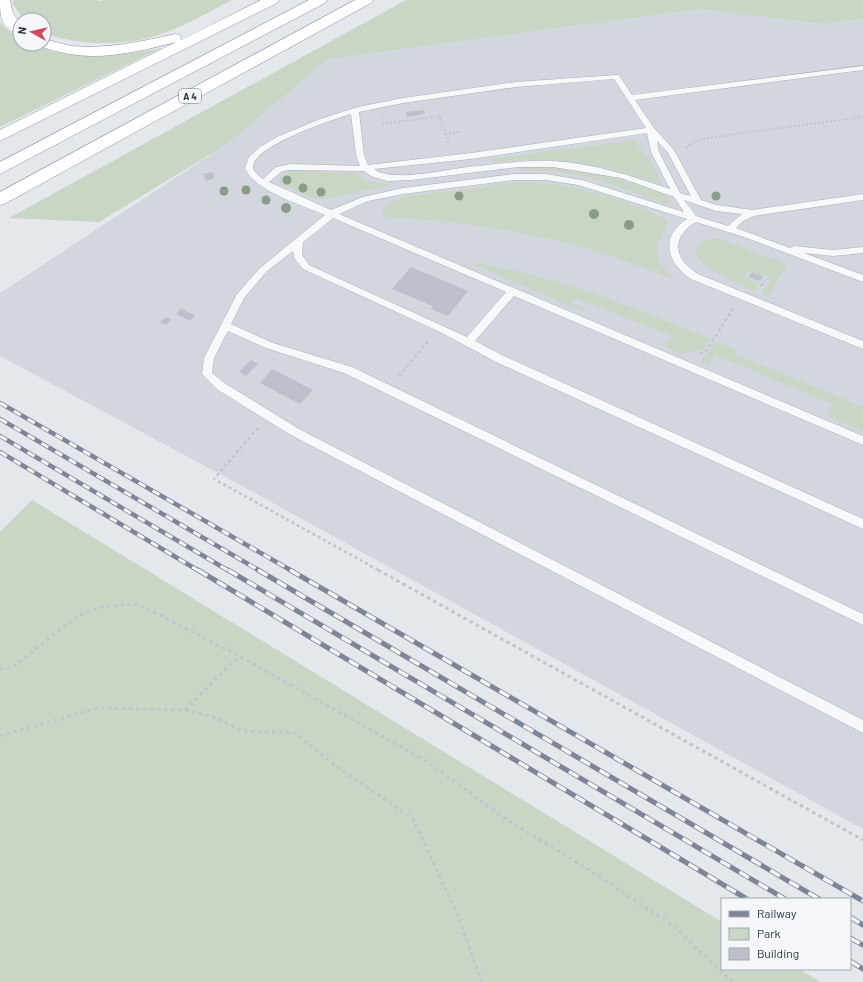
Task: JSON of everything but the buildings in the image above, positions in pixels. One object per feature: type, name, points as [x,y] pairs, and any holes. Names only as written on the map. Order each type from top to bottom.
[{"type":"highway","points":[[3,0],[3,10],[12,24]]},
{"type":"highway","points":[[0,136],[272,0]]},
{"type":"highway","name":"A 4","points":[[0,169],[320,0]]},
{"type":"highway","name":"A 4","points":[[7,196],[366,0]]},
{"type":"highway","points":[[52,44],[70,50],[100,51],[141,47],[176,38],[241,16]]},
{"type":"lane","points":[[630,98],[863,68]]},
{"type":"lane","points":[[698,202],[686,183],[670,150],[651,130],[616,76],[533,82],[378,105],[355,111],[296,132],[258,151],[250,160],[249,168],[252,174],[263,183],[281,192],[863,441]]},
{"type":"lane","points":[[355,111],[360,155],[365,167],[370,172],[380,177],[396,179],[536,163],[578,167],[623,176],[716,208],[752,213],[863,197]]},
{"type":"lane","points":[[263,183],[279,169],[291,167],[354,168],[453,158],[651,130]]},
{"type":"lane","points":[[651,130],[655,152],[677,195],[694,219]]},
{"type":"lane","points":[[491,168],[495,178]]},
{"type":"lane","points":[[863,279],[729,230],[607,189],[579,182],[531,176],[495,178],[380,195],[352,204],[333,213],[263,270],[244,289],[209,358],[208,374],[222,387],[295,432],[863,728]]},
{"type":"lane","points":[[729,230],[740,219],[752,213]]},
{"type":"lane","points":[[694,219],[684,224],[677,232],[673,242],[674,253],[679,264],[697,278],[863,345]]},
{"type":"lane","points":[[299,240],[296,248],[297,257],[306,267],[439,327],[500,359],[863,524]]},
{"type":"lane","points":[[777,247],[833,253],[863,250]]},
{"type":"lane","points":[[469,342],[513,291]]},
{"type":"lane","points":[[225,325],[245,337],[348,370],[863,620]]},
{"type":"path","points":[[378,105],[383,124],[439,116],[453,158]]},
{"type":"path","points":[[445,134],[459,132]]},
{"type":"path","points":[[684,364],[707,350],[740,296]]},
{"type":"path","points":[[388,389],[439,327]]},
{"type":"path","points":[[269,416],[214,479],[863,840]]},
{"type":"path","points":[[0,669],[13,667],[53,634],[78,616],[105,606],[138,604],[239,656],[428,762],[507,820],[584,866],[672,925],[733,982]]},
{"type":"path","points":[[185,710],[239,656]]},
{"type":"path","points":[[0,736],[97,708],[185,710],[217,718],[243,731],[295,733],[340,769],[413,820],[458,916],[482,982]]},
{"type":"shaded area","points":[[700,9],[822,24],[863,19],[863,829],[246,488],[0,356],[0,293],[227,144],[328,59]]},
{"type":"green space","points":[[13,0],[232,0],[192,21],[160,35],[136,41],[109,43],[82,42],[52,36],[52,12],[18,12],[12,3]]},
{"type":"green space","points":[[406,0],[863,0],[863,19],[822,24],[700,9],[328,59],[227,144],[99,222],[9,218]]},
{"type":"green space","points":[[0,22],[12,33],[12,52],[52,52],[52,50],[65,54],[89,56],[113,55],[161,48],[0,127]]},
{"type":"green space","points":[[635,140],[645,156],[649,156],[662,184],[607,168],[574,162],[526,160],[492,163],[491,159]]},
{"type":"green space","points":[[521,167],[559,168],[621,179],[655,190],[666,196],[671,202],[664,203],[599,180],[561,172],[522,170]]},
{"type":"green space","points":[[294,171],[356,173],[367,181],[387,184],[387,186],[325,199],[316,199],[282,185],[279,182],[284,174]]},
{"type":"green space","points":[[515,183],[554,185],[592,192],[611,197],[666,219],[667,225],[658,243],[658,258],[663,268],[675,279],[586,248],[536,236],[459,223],[382,217],[381,215],[385,207],[390,203],[408,196]]},
{"type":"green space","points":[[719,239],[787,264],[768,297],[761,294],[771,278],[748,270],[744,277],[759,283],[754,291],[728,279],[707,266],[699,258],[696,251],[700,243],[705,240]]},
{"type":"green space","points":[[468,262],[500,267],[562,283],[652,315],[711,339],[704,349],[682,354],[665,347],[672,336],[575,298],[571,303],[586,310],[584,312]]},
{"type":"green space","points":[[716,342],[737,350],[735,354],[863,407],[863,431],[827,416],[833,404],[715,355],[708,366],[700,362]]},
{"type":"green space","points":[[32,500],[721,921],[721,970],[801,970],[820,982],[0,982],[0,532]]},
{"type":"railway","points":[[0,403],[292,571]]},
{"type":"railway","points":[[0,419],[260,571]]},
{"type":"railway","points":[[0,436],[229,571]]},
{"type":"railway","points":[[0,452],[199,571]]},
{"type":"railway","points":[[198,570],[745,898]]},
{"type":"railway","points":[[228,570],[783,898]]},
{"type":"railway","points":[[258,570],[817,898]]},
{"type":"railway","points":[[290,570],[863,901]]},
{"type":"railway","points":[[851,918],[863,925]]},
{"type":"railway","points":[[851,939],[863,945]]},
{"type":"railway","points":[[851,962],[863,969]]}]
